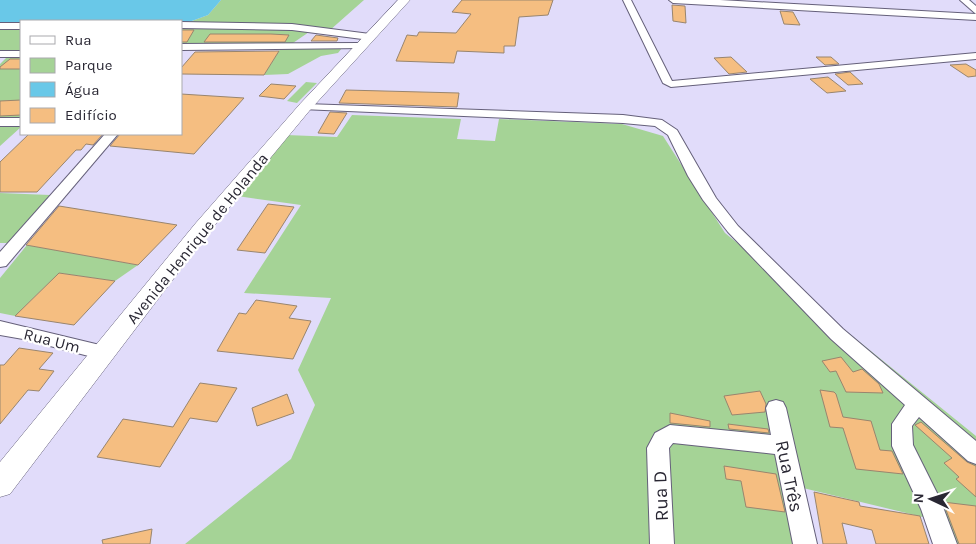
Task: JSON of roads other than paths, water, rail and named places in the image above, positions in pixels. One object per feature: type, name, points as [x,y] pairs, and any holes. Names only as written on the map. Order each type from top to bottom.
[{"type":"main road","name":"Avenida Henrique de Holanda","points":[[0,484],[202,228],[305,107],[404,0]]},
{"type":"street","points":[[627,0],[668,83],[671,84],[976,56]]},
{"type":"street","points":[[673,0],[976,17]]},
{"type":"street","points":[[964,0],[976,10]]},
{"type":"street","points":[[182,25],[284,27],[365,42]]},
{"type":"street","points":[[3,27],[20,26]]},
{"type":"street","points":[[186,47],[365,42]]},
{"type":"street","points":[[0,54],[20,54]]},
{"type":"street","points":[[305,107],[629,120],[666,126],[673,132],[695,176],[710,200],[734,229],[836,334],[976,454]]},
{"type":"street","points":[[0,122],[20,122]]},
{"type":"street","points":[[0,262],[111,135]]},
{"type":"street","name":"Rua Um","points":[[0,328],[104,353]]},
{"type":"street","points":[[918,403],[902,424],[903,446],[932,507],[945,544]]},
{"type":"street","name":"Rua Três","points":[[776,408],[805,544]]},
{"type":"street","points":[[658,448],[662,440],[670,434],[783,445]]},
{"type":"street","name":"Rua D","points":[[658,448],[662,544]]},
{"type":"water","points":[[0,0],[221,0],[208,15],[189,22],[182,22],[182,20],[20,20],[20,23],[0,23]]}]
